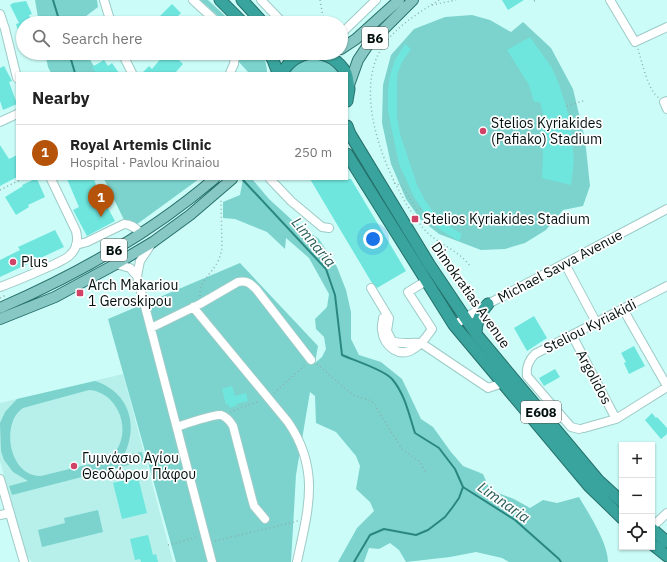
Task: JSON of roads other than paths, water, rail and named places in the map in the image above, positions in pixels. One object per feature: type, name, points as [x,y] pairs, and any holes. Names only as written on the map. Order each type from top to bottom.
[{"type":"highway","points":[[220,0],[236,16]]},
{"type":"highway","points":[[242,0],[257,16]]},
{"type":"highway","points":[[273,60],[278,72]]},
{"type":"highway","points":[[283,72],[288,64],[294,60]]},
{"type":"highway","points":[[334,60],[337,61],[345,72]]},
{"type":"highway","name":"Dimokratias Avenue","points":[[348,129],[429,264],[476,334],[598,480],[619,499]]},
{"type":"highway","name":"Dimokratias Avenue","points":[[348,156],[454,325],[589,486],[619,515]]},
{"type":"highway","points":[[476,334],[477,320],[488,304]]},
{"type":"highway","points":[[655,531],[667,542]]},
{"type":"highway","points":[[655,546],[667,556]]},
{"type":"main road","name":"B6","points":[[348,44],[356,39],[399,0]]},
{"type":"main road","name":"B6","points":[[348,81],[358,60],[368,45],[413,0]]},
{"type":"main road","name":"B6","points":[[0,308],[74,274],[141,233],[213,180]]},
{"type":"main road","name":"B6","points":[[0,319],[55,297],[153,242],[190,215],[231,180]]},
{"type":"street","points":[[105,0],[109,16]]},
{"type":"street","points":[[193,0],[210,16]]},
{"type":"street","points":[[261,0],[276,16]]},
{"type":"street","points":[[348,27],[376,0]]},
{"type":"street","points":[[610,0],[635,42],[667,28]]},
{"type":"street","points":[[0,14],[16,74]]},
{"type":"street","points":[[126,60],[132,72]]},
{"type":"street","points":[[230,72],[234,60]]},
{"type":"street","points":[[0,122],[16,114]]},
{"type":"street","points":[[0,287],[36,273],[64,259],[71,255],[76,245],[78,240],[76,231],[51,180]]},
{"type":"street","points":[[271,180],[291,201],[322,227],[329,228]]},
{"type":"street","name":"Michael Savva Avenue","points":[[454,325],[488,304],[667,209]]},
{"type":"street","points":[[76,245],[87,242],[124,224],[134,227],[141,233]]},
{"type":"street","points":[[153,242],[142,256],[138,267],[137,276],[212,562]]},
{"type":"street","points":[[116,264],[130,268],[137,276]]},
{"type":"street","points":[[565,264],[596,322]]},
{"type":"street","points":[[151,328],[238,282],[247,281],[256,289],[312,360]]},
{"type":"street","points":[[383,318],[382,330],[384,340],[392,350],[400,353],[414,349],[421,343],[432,330],[408,292],[426,281]]},
{"type":"street","name":"Steliou Kyriakidi","points":[[578,428],[528,376],[526,370],[528,364],[535,354],[667,286]]},
{"type":"street","points":[[371,288],[389,318],[387,331],[392,341],[399,344],[410,342],[421,343],[488,388],[503,383]]},
{"type":"street","points":[[197,305],[294,430],[307,463],[310,495],[297,562]]},
{"type":"street","points":[[623,309],[667,387]]},
{"type":"street","name":"Argolidos","points":[[572,335],[616,419]]},
{"type":"street","name":"Argolidos","points":[[578,428],[616,419],[667,387]]},
{"type":"street","points":[[177,427],[218,415],[225,417],[230,421],[233,426],[254,506],[265,519]]},
{"type":"street","points":[[0,479],[24,562]]},
{"type":"street","points":[[0,515],[10,513]]},
{"type":"street","points":[[655,525],[667,513]]},
{"type":"waterway","name":"Limnaria","points":[[53,0],[58,16]]},
{"type":"waterway","name":"Limnaria","points":[[71,60],[75,72]]},
{"type":"waterway","name":"Limnaria","points":[[243,180],[326,269],[335,295],[342,355],[383,372],[392,379],[400,391],[409,412],[415,433],[439,448],[455,469],[463,487],[515,520],[561,562]]},
{"type":"waterway","points":[[354,562],[370,535],[384,529],[416,535],[428,530],[445,517],[459,498],[463,487]]},
{"type":"place","name":"Stelios Kyriakides (Pafiako) Stadium","points":[[483,131]]},
{"type":"place","name":"Royal Artemis Clinic","points":[[101,217]]},
{"type":"place","name":"Stelios Kyriakides Stadium","points":[[415,219]]},
{"type":"place","name":"Plus","points":[[13,262]]},
{"type":"place","name":"Arch Makariou 1 Geroskipou","points":[[80,293]]},
{"type":"place","name":"Γυμνάσιο Αγίου Θεοδώρου Πάφου","points":[[74,466]]}]
